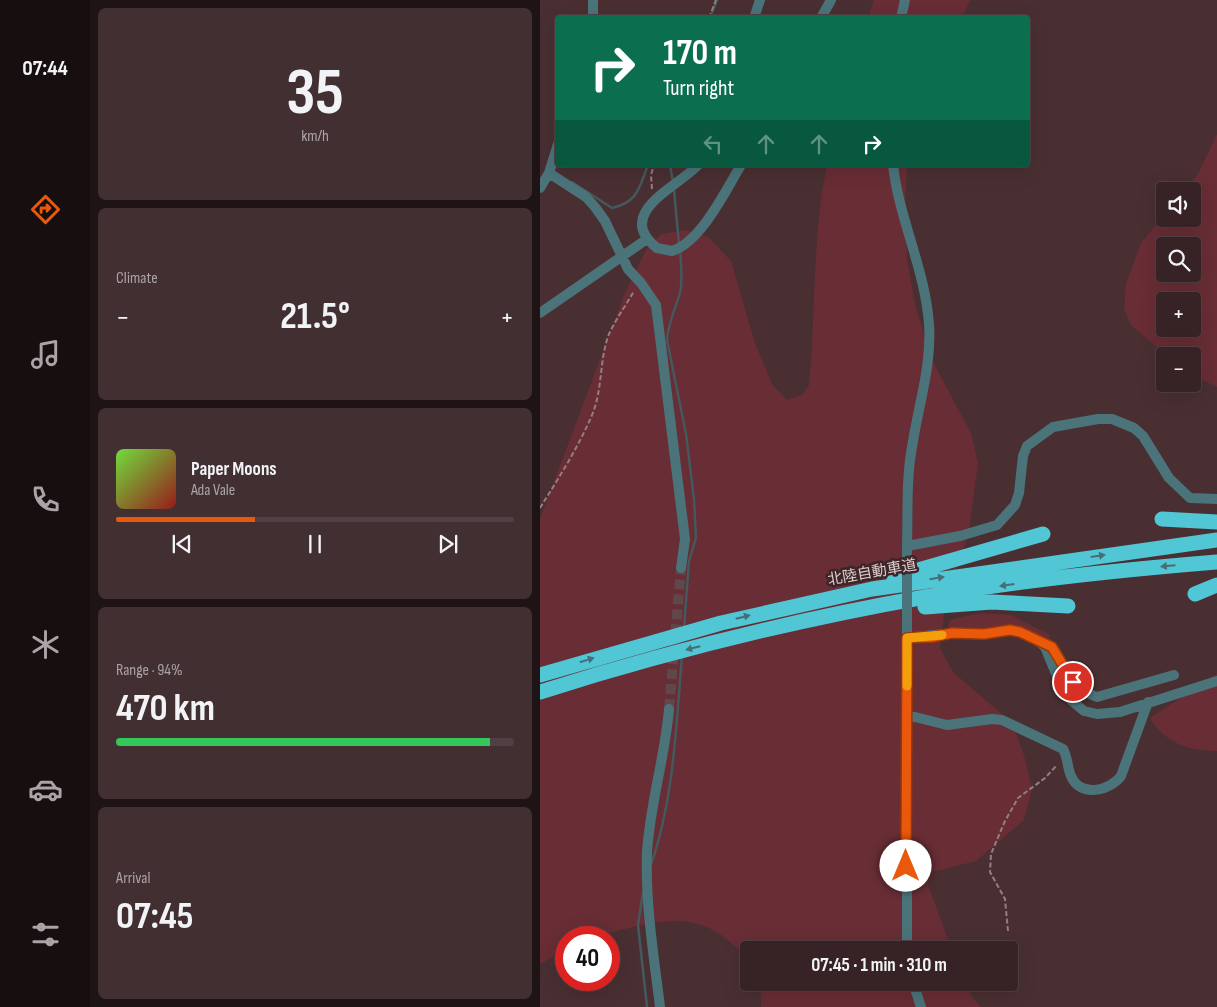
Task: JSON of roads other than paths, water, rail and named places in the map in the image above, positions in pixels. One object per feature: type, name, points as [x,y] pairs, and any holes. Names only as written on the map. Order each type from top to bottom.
[{"type":"highway","points":[[1162,519],[1217,522]]},
{"type":"highway","points":[[794,605],[1043,534]]},
{"type":"highway","name":"北陸自動車道","points":[[540,675],[651,641],[794,605],[945,577],[1217,540]]},
{"type":"highway","points":[[540,692],[655,657],[727,639],[925,597],[1055,578],[1217,562]]},
{"type":"highway","points":[[1195,594],[1217,585]]},
{"type":"highway","points":[[727,639],[883,612],[954,604],[992,602],[1068,606]]},
{"type":"street","points":[[593,0],[593,15]]},
{"type":"street","points":[[755,15],[760,0]]},
{"type":"street","points":[[823,15],[832,0]]},
{"type":"street","points":[[902,15],[905,0]]},
{"type":"street","points":[[540,188],[549,173],[555,154]]},
{"type":"street","points":[[696,167],[681,181],[653,200],[644,214],[643,224],[648,239],[657,248],[665,251],[680,249],[715,208],[740,167]]},
{"type":"street","points":[[893,167],[901,209],[925,289],[929,325],[927,363],[908,474],[907,941]]},
{"type":"street","points":[[549,173],[586,197],[595,207],[606,221],[628,269],[641,283],[656,305],[685,539],[681,568]]},
{"type":"street","points":[[540,313],[648,239]]},
{"type":"street","points":[[907,546],[960,536],[997,525],[1015,505],[1019,493],[1023,456],[1027,446],[1052,427],[1098,419],[1112,418],[1134,428],[1143,436],[1169,478],[1190,498],[1217,498]]},
{"type":"street","points":[[907,638],[933,637],[952,633],[984,634],[1010,630],[1020,632],[1052,647],[1080,690],[1097,697],[1174,675]]},
{"type":"street","points":[[1039,642],[1045,647],[1062,688],[1072,701],[1084,711],[1097,714],[1120,712],[1217,680]]},
{"type":"street","points":[[907,714],[947,725],[992,718],[1002,720],[1063,749],[1068,758],[1071,776],[1083,788],[1100,790],[1116,783],[1121,776],[1148,702]]},
{"type":"street","points":[[660,1007],[651,932],[648,852],[656,791],[667,741],[669,709]]},
{"type":"street","points":[[915,991],[920,1007]]},
{"type":"waterway","points":[[711,15],[717,0]]},
{"type":"waterway","points":[[572,182],[612,208],[632,198],[640,187],[647,167]]},
{"type":"waterway","points":[[670,167],[673,182]]},
{"type":"waterway","points":[[674,190],[679,244]]},
{"type":"waterway","points":[[680,250],[681,288],[670,322],[667,340],[686,434],[694,499],[696,538],[689,561],[684,628]]},
{"type":"waterway","points":[[651,865],[665,814],[673,762],[682,656]]},
{"type":"waterway","points":[[643,892],[638,925],[647,1007]]},
{"type":"tunnel","points":[[669,709],[681,568]]}]
